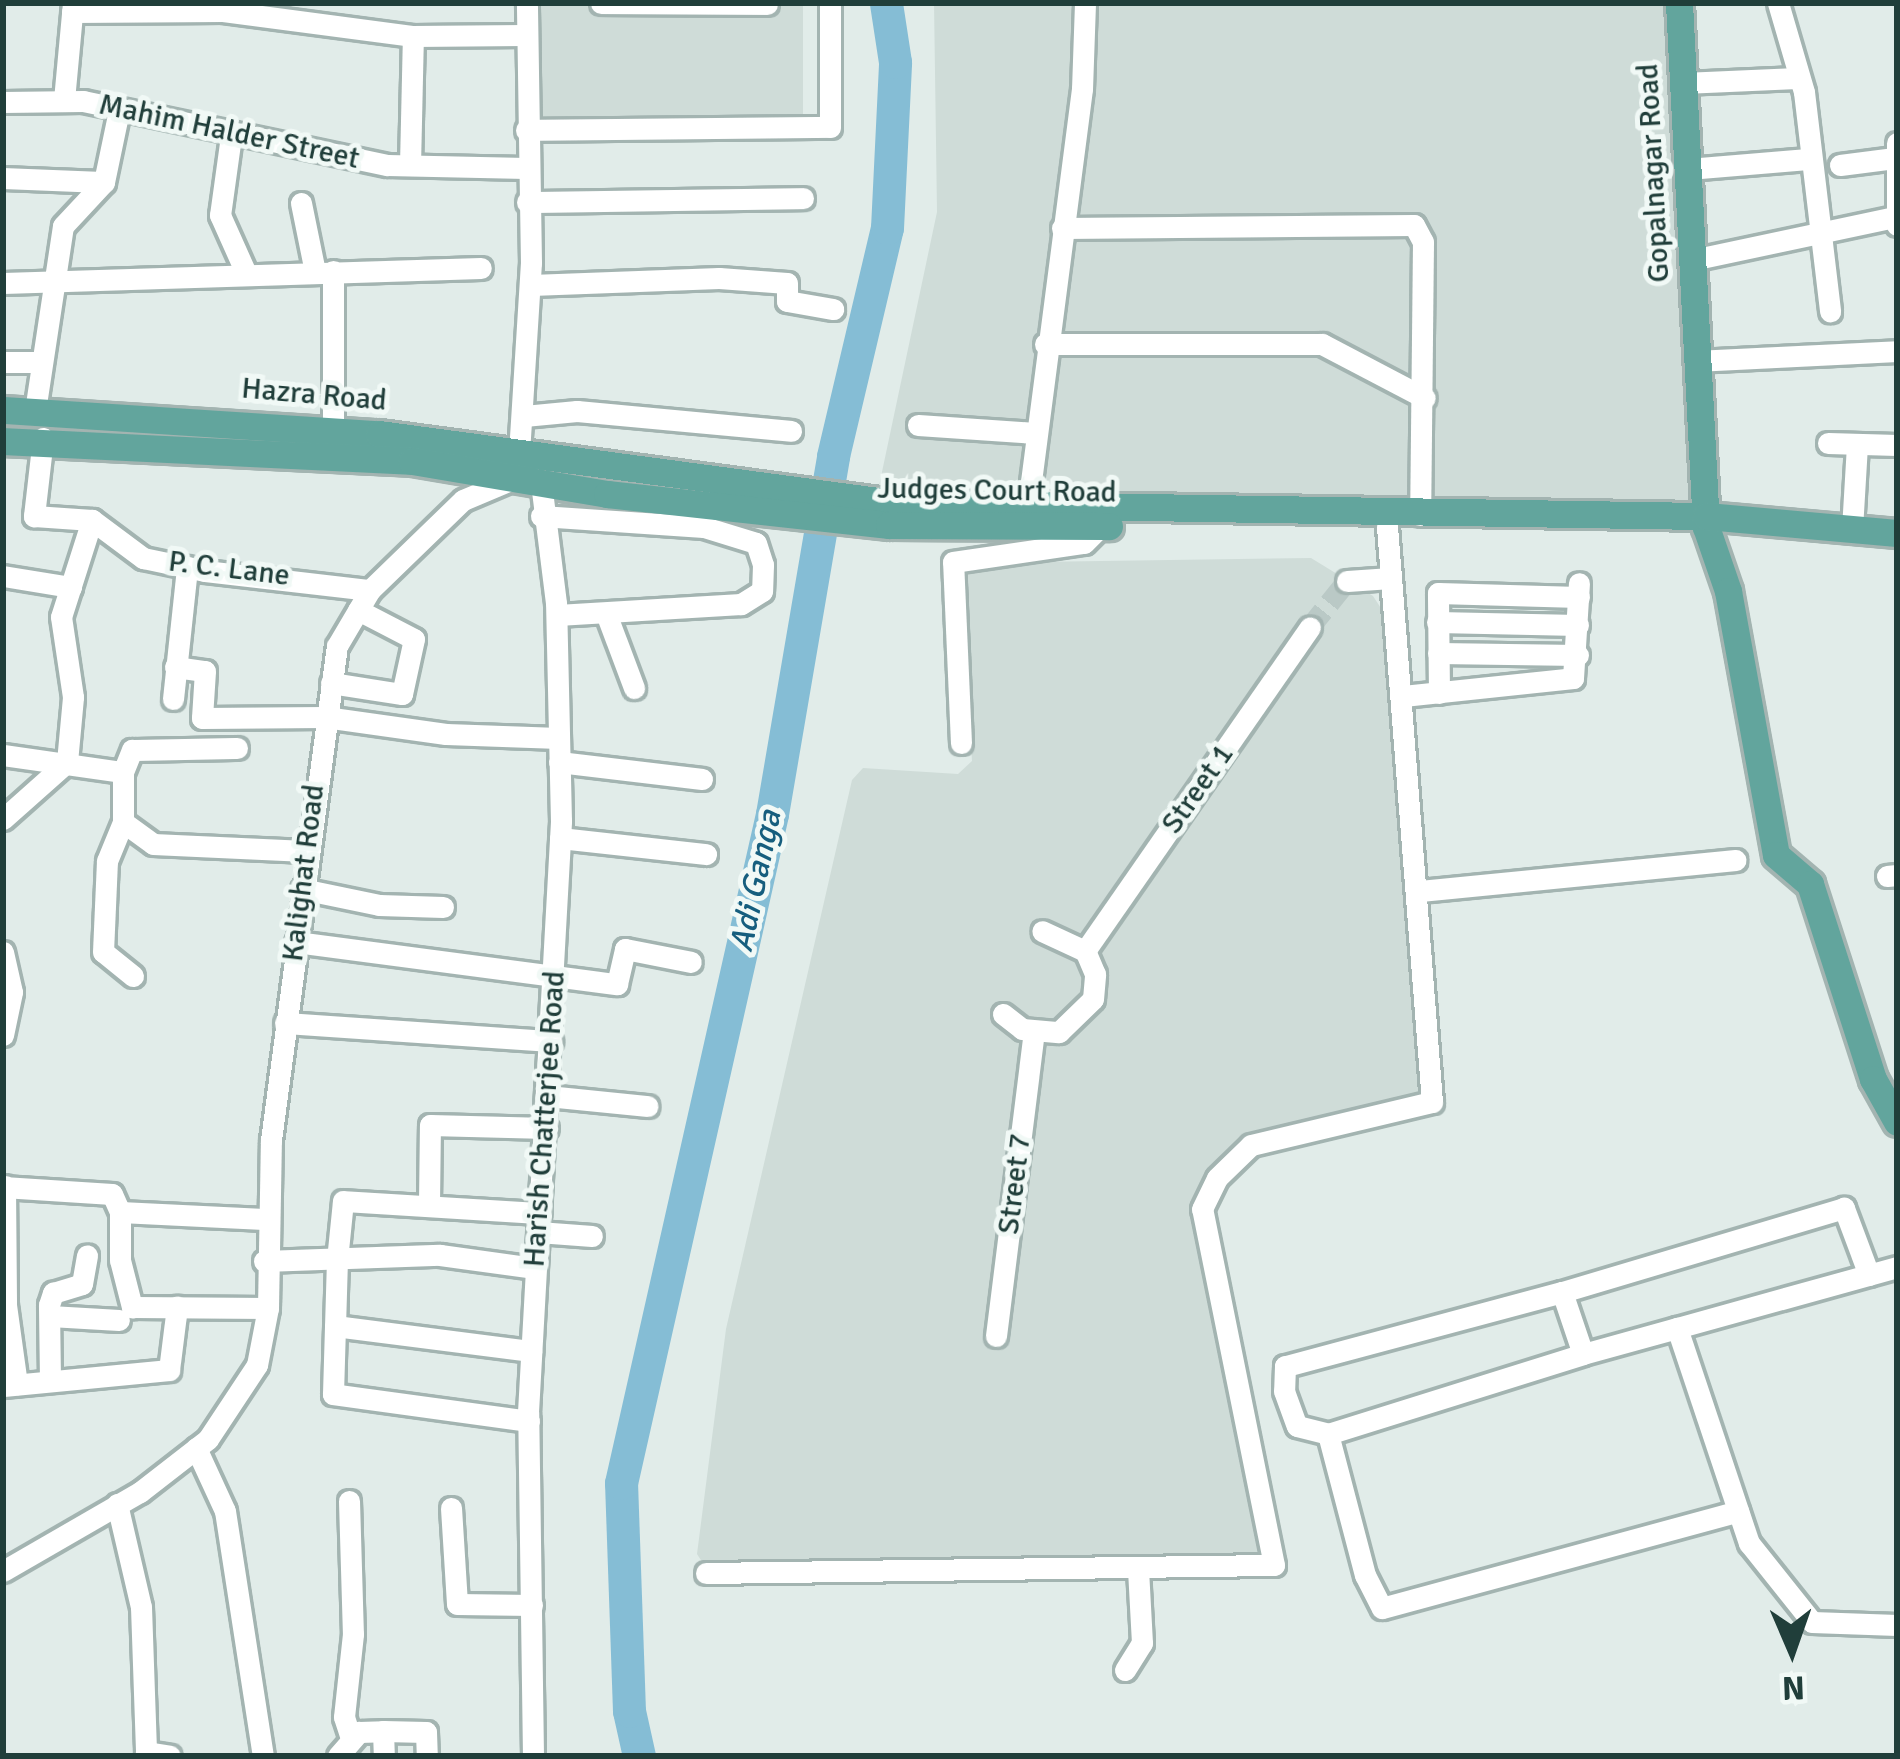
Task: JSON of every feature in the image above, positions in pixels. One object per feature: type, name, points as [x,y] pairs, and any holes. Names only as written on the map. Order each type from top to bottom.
[{"type":"main road","name":"Gopalnagar Road","points":[[1679,3],[1706,522],[1728,591],[1776,855],[1810,884],[1874,1079],[1897,1122]]},
{"type":"main road","name":"Hazra Road","points":[[3,410],[39,424],[611,483]]},
{"type":"main road","name":"Hazra Road","points":[[3,441],[39,424],[333,429],[524,471]]},
{"type":"main road","name":"Judges Court Road","points":[[611,483],[891,514],[1034,513],[1102,526],[1706,522]]},
{"type":"main road","points":[[1034,513],[1420,515],[1706,522],[1897,533]]},
{"type":"main road","points":[[1706,522],[1897,545]]},
{"type":"street","points":[[524,471],[531,285],[527,3]]},
{"type":"street","points":[[602,3],[767,4]]},
{"type":"street","points":[[526,130],[830,128],[830,3]]},
{"type":"street","points":[[1034,513],[1034,433],[1062,228],[1085,3]]},
{"type":"street","points":[[1778,3],[1797,78],[1830,311]]},
{"type":"street","points":[[64,100],[72,8],[162,7],[304,19],[413,36],[526,35]]},
{"type":"street","points":[[410,165],[413,36]]},
{"type":"street","points":[[1683,83],[1797,78]]},
{"type":"street","name":"Mahim Halder Street","points":[[3,102],[64,100],[231,136],[410,165],[526,168]]},
{"type":"street","points":[[8,808],[67,762],[74,697],[61,617],[92,520],[34,516],[40,362],[62,226],[104,182],[119,110]]},
{"type":"street","points":[[231,136],[220,214],[246,274]]},
{"type":"street","points":[[1692,260],[1895,221],[1896,150],[1840,165]]},
{"type":"street","points":[[1688,169],[1808,159]]},
{"type":"street","points":[[3,178],[104,182]]},
{"type":"street","points":[[527,202],[803,198]]},
{"type":"street","points":[[301,203],[324,272],[333,429]]},
{"type":"street","points":[[1062,228],[1414,225],[1423,242],[1425,398],[1420,515]]},
{"type":"street","points":[[3,283],[481,268]]},
{"type":"street","points":[[531,285],[742,280],[787,284],[787,302],[833,309]]},
{"type":"street","points":[[1045,344],[1322,344],[1425,398]]},
{"type":"street","points":[[1694,351],[1897,351]]},
{"type":"street","points":[[3,362],[40,362]]},
{"type":"street","points":[[524,416],[578,411],[791,431]]},
{"type":"street","points":[[918,425],[1034,433]]},
{"type":"street","points":[[1828,443],[1897,445]]},
{"type":"street","points":[[1852,529],[1857,445]]},
{"type":"street","name":"Harish Chatterjee Road","points":[[524,471],[541,516],[557,615],[560,762],[547,1128],[529,1421],[533,1756]]},
{"type":"street","name":"Kalighat Road","points":[[3,1571],[117,1504],[196,1448],[257,1364],[268,1308],[264,1219],[285,1023],[337,646],[370,590],[463,500],[524,471]]},
{"type":"street","points":[[541,516],[704,527],[756,543],[762,591],[741,604],[607,616],[557,615]]},
{"type":"street","name":"P. C. Lane","points":[[92,520],[143,558],[370,590]]},
{"type":"street","points":[[961,742],[953,562],[1084,543],[1102,526]]},
{"type":"street","points":[[706,1573],[1274,1565],[1202,1209],[1217,1178],[1251,1144],[1432,1102],[1420,891],[1387,526]]},
{"type":"street","points":[[173,698],[187,567]]},
{"type":"street","points":[[3,576],[71,587]]},
{"type":"street","points":[[1347,580],[1391,578]]},
{"type":"street","points":[[1403,696],[1558,685],[1573,679],[1579,590],[1438,592],[1439,693]]},
{"type":"street","points":[[331,682],[402,694],[414,640],[358,610]]},
{"type":"street","points":[[607,616],[634,688]]},
{"type":"street","points":[[1437,622],[1578,626]]},
{"type":"street","name":"Street 1","points":[[1085,951],[1310,627]]},
{"type":"street","points":[[1438,653],[1578,655]]},
{"type":"street","points":[[175,667],[205,670],[202,718],[326,717],[446,734],[559,738]]},
{"type":"street","points":[[133,976],[103,952],[107,861],[123,822],[123,772],[132,750],[237,748]]},
{"type":"street","points":[[3,754],[123,772]]},
{"type":"street","points":[[560,762],[702,779]]},
{"type":"street","points":[[123,822],[153,844],[307,851]]},
{"type":"street","points":[[560,838],[706,854]]},
{"type":"street","points":[[1420,891],[1735,860]]},
{"type":"street","points":[[302,889],[379,905],[442,907]]},
{"type":"street","points":[[1003,1013],[1034,1033],[1059,1032],[1088,1010],[1095,974],[1085,951],[1042,931]]},
{"type":"street","points":[[296,942],[616,984],[625,949],[691,962]]},
{"type":"street","points":[[3,952],[12,992],[3,1035]]},
{"type":"street","points":[[285,1023],[551,1041]]},
{"type":"street","name":"Street 7","points":[[996,1336],[1034,1033]]},
{"type":"street","points":[[548,1096],[647,1106]]},
{"type":"street","points":[[429,1203],[430,1125],[547,1128]]},
{"type":"street","points":[[177,1307],[169,1370],[10,1385],[9,1186],[112,1193],[121,1212],[119,1260],[132,1307],[177,1307],[268,1308]]},
{"type":"street","points":[[529,1421],[333,1394],[343,1201],[429,1203],[592,1236]]},
{"type":"street","points":[[1869,1275],[1844,1208],[1562,1292],[1285,1366],[1297,1426],[1328,1434],[1583,1354],[1869,1275],[1897,1267]]},
{"type":"street","points":[[121,1212],[264,1219]]},
{"type":"street","points":[[50,1380],[53,1293],[82,1284],[87,1255]]},
{"type":"street","points":[[264,1262],[440,1255],[535,1268]]},
{"type":"street","points":[[1562,1292],[1583,1354]]},
{"type":"street","points":[[50,1316],[119,1320]]},
{"type":"street","points":[[335,1326],[531,1351]]},
{"type":"street","points":[[1677,1328],[1749,1543],[1812,1622],[1897,1625]]},
{"type":"street","points":[[1328,1434],[1372,1598],[1382,1608],[1738,1511]]},
{"type":"street","points":[[196,1448],[229,1529],[263,1756]]},
{"type":"street","points":[[349,1501],[353,1634],[344,1748],[383,1731],[426,1732],[427,1756]]},
{"type":"street","points":[[117,1504],[141,1607],[141,1754],[170,1756]]},
{"type":"street","points":[[451,1508],[457,1604],[532,1605]]},
{"type":"street","points":[[1125,1670],[1142,1643],[1138,1568]]},
{"type":"street","points":[[383,1731],[384,1756]]},
{"type":"shaded area","points":[[534,3],[803,3],[803,121],[534,121]]},
{"type":"shaded area","points":[[934,3],[1077,3],[1079,65],[1018,479],[995,493],[879,486],[937,212]]},
{"type":"shaded area","points":[[1097,3],[1666,3],[1697,508],[1038,499],[1073,260]]},
{"type":"shaded area","points":[[1311,558],[1373,596],[1388,619],[1424,1098],[1264,1133],[1228,1148],[1205,1172],[1193,1220],[1264,1545],[1256,1560],[706,1568],[697,1554],[726,1329],[852,780],[863,768],[958,774],[972,761],[961,576],[971,563]]},
{"type":"waterway","name":"Adi Ganga","points":[[639,1756],[629,1711],[621,1483],[772,814],[833,456],[887,228],[895,62],[886,3]]},
{"type":"tunnel","points":[[1310,627],[1347,581]]}]
